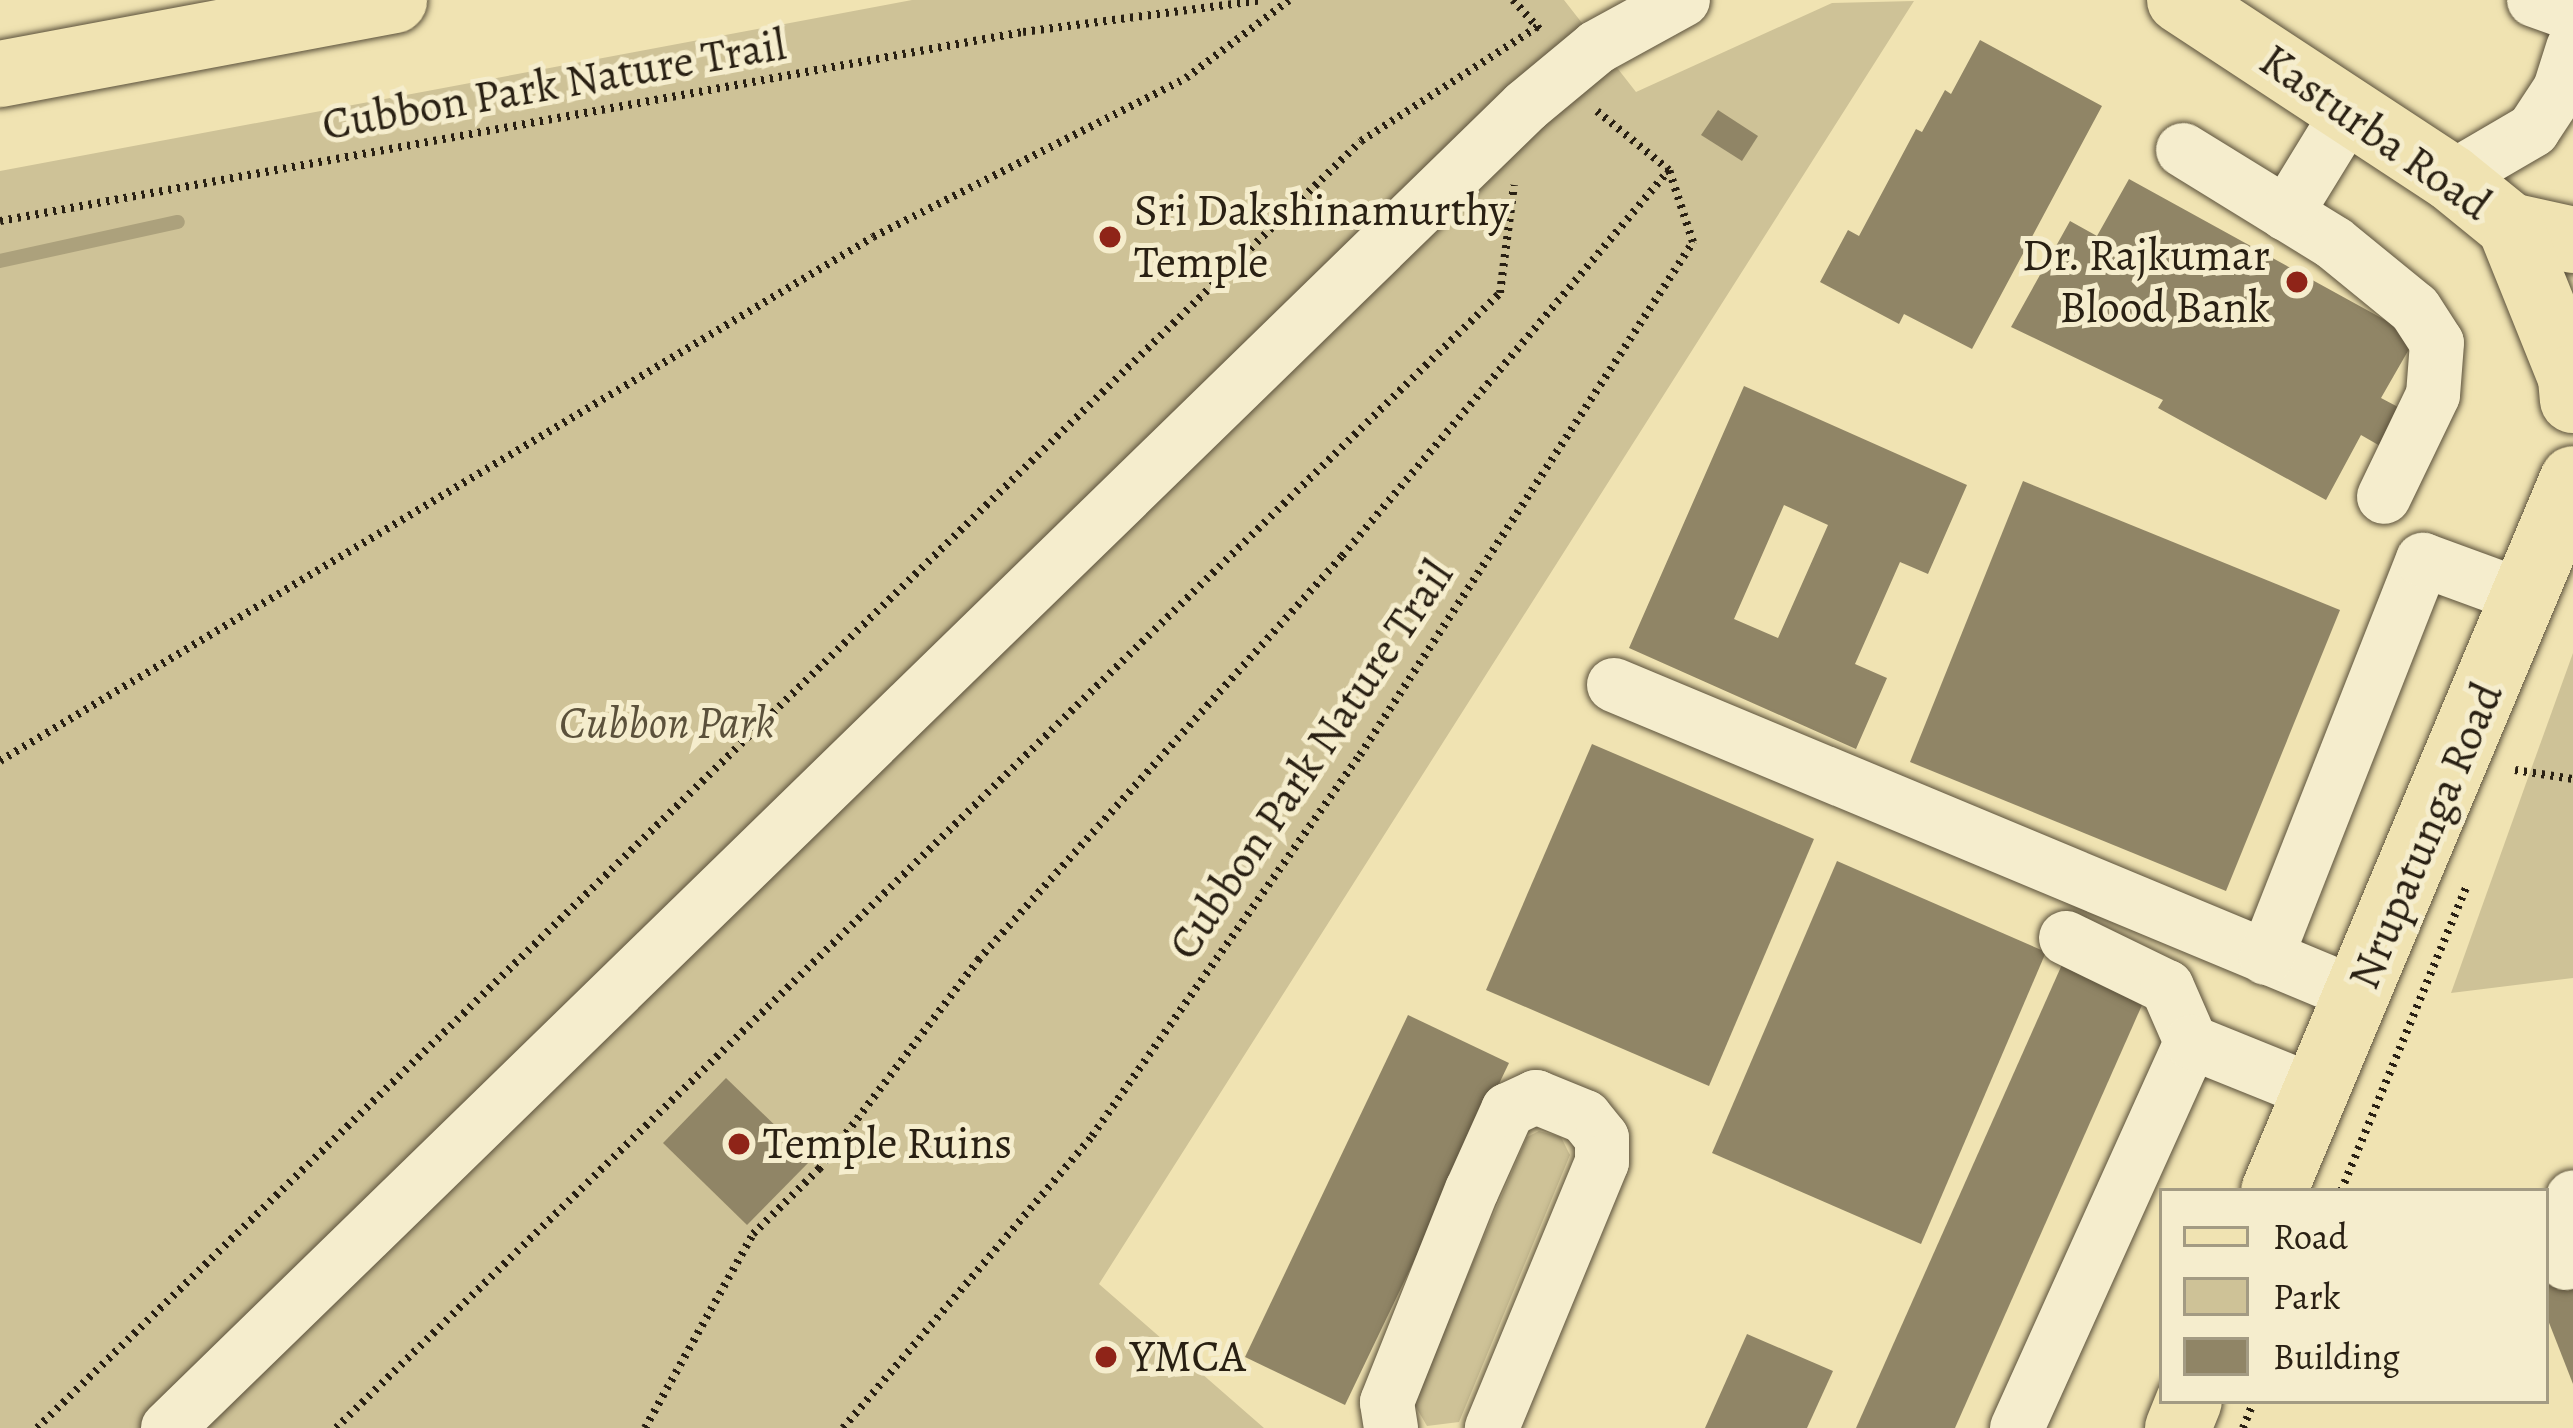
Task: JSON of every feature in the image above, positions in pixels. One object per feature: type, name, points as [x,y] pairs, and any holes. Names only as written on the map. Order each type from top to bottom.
[{"type":"main road","points":[[0,74],[394,0]]},
{"type":"main road","name":"Kasturba Road","points":[[2180,0],[2451,178],[2510,226]]},
{"type":"main road","points":[[2510,226],[2573,240]]},
{"type":"main road","points":[[2510,226],[2572,378],[2573,400]]},
{"type":"main road","name":"Nrupatunga Road","points":[[2276,1188],[2573,479]]},
{"type":"street","points":[[168,1428],[1526,106],[1597,47],[1683,0]]},
{"type":"street","points":[[2534,0],[2573,14]]},
{"type":"street","points":[[2451,178],[2533,130],[2560,89],[2573,48]]},
{"type":"street","points":[[2286,214],[2349,111]]},
{"type":"street","points":[[2182,150],[2286,214],[2415,309],[2437,343],[2433,394],[2384,497]]},
{"type":"street","points":[[2266,958],[2422,560],[2527,598]]},
{"type":"street","points":[[1614,685],[2358,995]]},
{"type":"street","points":[[2066,938],[2168,987],[2191,1042],[2315,1092]]},
{"type":"street","points":[[2018,1428],[2191,1042]]},
{"type":"street","points":[[1391,1428],[1387,1402],[1472,1190],[1508,1110],[1536,1097],[1585,1117],[1602,1138],[1602,1162],[1492,1428]]},
{"type":"street","points":[[2562,1264],[2573,1197]]},
{"type":"path","name":"Cubbon Park Nature Trail","points":[[0,221],[1023,32],[1263,0]]},
{"type":"path","points":[[0,761],[873,237],[1186,78],[1289,0]]},
{"type":"path","points":[[37,1428],[1361,141],[1538,27],[1514,0]]},
{"type":"path","points":[[336,1428],[1500,293],[1526,106]]},
{"type":"path","points":[[645,1428],[753,1234],[819,1168],[978,960],[1342,556],[1670,170],[1593,107]]},
{"type":"path","name":"Cubbon Park Nature Trail","points":[[843,1428],[1092,1136],[1360,755],[1693,242],[1670,170]]},
{"type":"path","points":[[2506,792],[2523,750]]},
{"type":"path","points":[[2515,770],[2573,779]]},
{"type":"path","points":[[2342,1188],[2469,881]]},
{"type":"green space","name":"Cubbon Park","points":[[912,0],[1564,0],[1636,92],[1832,3],[1914,1],[1099,1284],[1264,1428],[0,1428],[0,171]]},
{"type":"green space","points":[[2573,653],[2573,978],[2451,993],[2529,775]]},
{"type":"green space","points":[[1539,1131],[1561,1137],[1570,1155],[1459,1422],[1427,1426],[1413,1402],[1527,1137]]},
{"type":"building","points":[[1980,40],[2102,106],[1972,349],[1904,314],[1899,324],[1820,282],[1848,230],[1859,236],[1916,129],[1922,132],[1945,90],[1951,94]]},
{"type":"building","points":[[1718,110],[1758,136],[1742,161],[1701,135]]},
{"type":"building","points":[[2129,179],[2416,337],[2381,398],[2415,416],[2394,454],[2361,435],[2326,500],[2158,408],[2163,400],[2011,327],[2070,221],[2097,236]]},
{"type":"building","points":[[1744,386],[1967,485],[1928,574],[1900,562],[1855,664],[1887,678],[1856,749],[1629,648]],"holes":[[[1784,505],[1828,525],[1778,638],[1734,619]]]},
{"type":"building","points":[[2023,481],[2340,610],[2226,891],[1910,762]]},
{"type":"building","points":[[1592,744],[1814,839],[1709,1086],[1486,990]]},
{"type":"building","points":[[1837,861],[2046,952],[1921,1244],[1712,1153]]},
{"type":"building","points":[[2064,960],[2146,996],[1955,1428],[1856,1428]]},
{"type":"building","points":[[1408,1015],[1509,1063],[1345,1405],[1245,1357]]},
{"type":"building","points":[[726,1078],[811,1160],[747,1225],[663,1143]]},
{"type":"building","points":[[2573,1270],[2573,1384],[2549,1323],[2549,1279]]},
{"type":"building","points":[[1747,1334],[1833,1371],[1807,1428],[1705,1428]]},
{"type":"waterway","points":[[0,261],[178,222]]},
{"type":"place","name":"Sri Dakshinamurthy Temple","points":[[1110,237]]},
{"type":"place","name":"Dr. Rajkumar Blood Bank","points":[[2297,282]]},
{"type":"place","name":"Temple Ruins","points":[[739,1144]]},
{"type":"place","name":"YMCA","points":[[1106,1357]]}]
